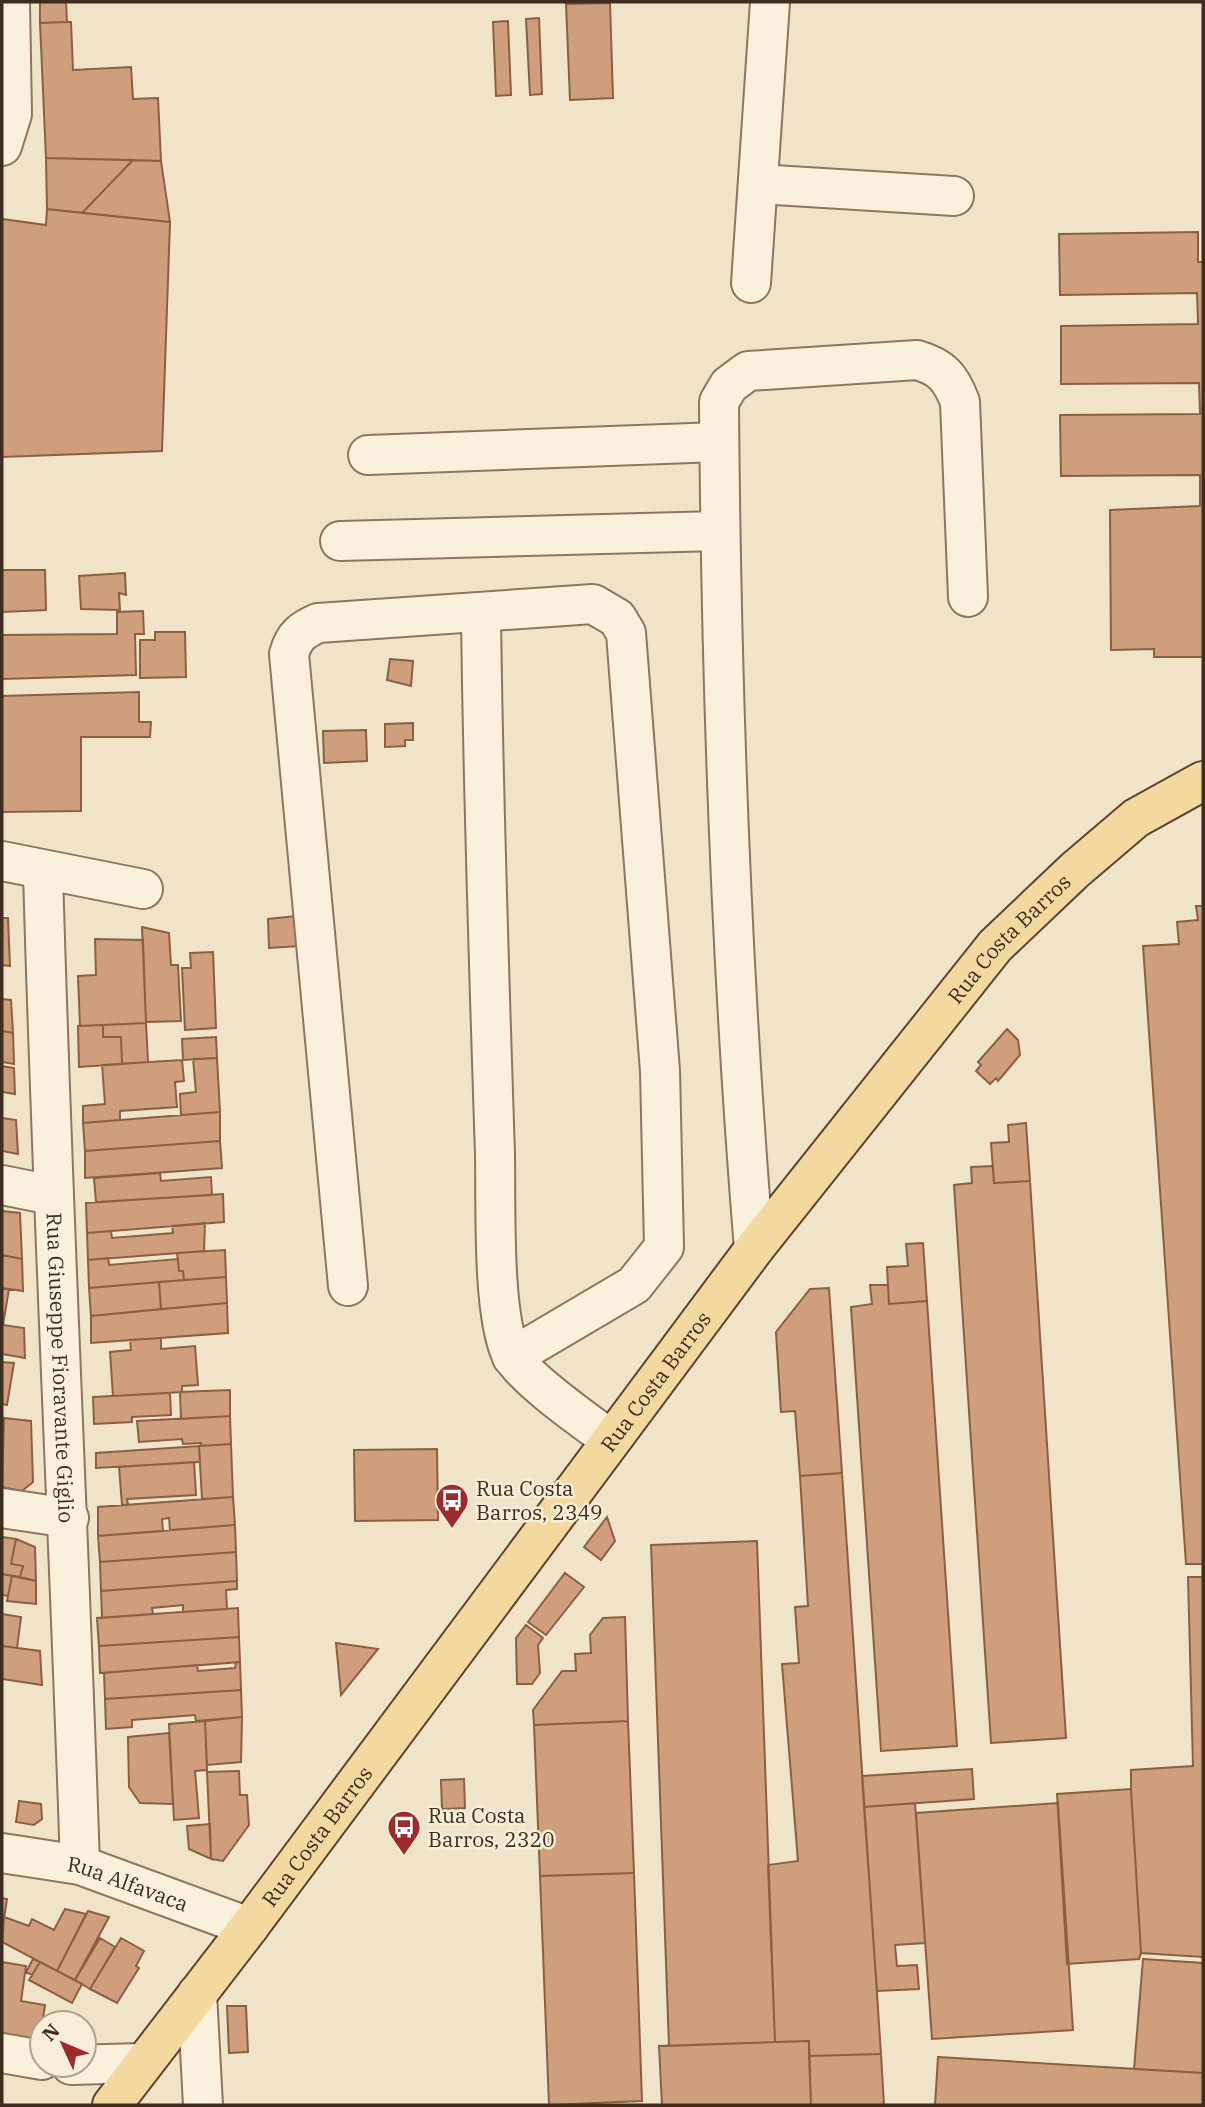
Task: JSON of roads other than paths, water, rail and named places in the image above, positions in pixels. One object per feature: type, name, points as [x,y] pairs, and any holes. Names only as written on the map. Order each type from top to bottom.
[{"type":"main road","name":"Rua Costa Barros","points":[[112,2105],[754,1249],[995,946],[1075,870],[1136,818],[1203,781]]},
{"type":"street","points":[[2,146],[12,114],[10,2]]},
{"type":"street","points":[[751,283],[770,2]]},
{"type":"street","points":[[758,184],[954,196]]},
{"type":"street","points":[[754,1249],[743,1108],[720,649],[719,402],[729,385],[748,371],[917,360],[936,365],[953,382],[960,402],[968,597]]},
{"type":"street","points":[[368,455],[719,442]]},
{"type":"street","points":[[340,541],[719,531]]},
{"type":"street","points":[[348,1286],[289,654],[292,643],[301,631],[318,622],[593,604],[617,618],[626,634],[660,1071],[664,1247],[634,1285],[512,1357]]},
{"type":"street","points":[[481,613],[484,823],[498,1255],[505,1337],[512,1357],[557,1400],[611,1440]]},
{"type":"street","points":[[2,861],[143,889]]},
{"type":"street","name":"Rua Giuseppe Fioravante Giglio","points":[[43,871],[52,1195],[69,1518],[80,1865]]},
{"type":"street","points":[[2,1185],[52,1195]]},
{"type":"street","points":[[2,1508],[69,1518]]},
{"type":"street","name":"Rua Alfavaca","points":[[2,1853],[80,1865],[248,1927]]},
{"type":"street","points":[[197,1994],[203,2105]]},
{"type":"street","points":[[2,2053],[28,2058]]},
{"type":"street","points":[[98,2064],[141,2063]]},
{"type":"place","name":"Rua Costa Barros, 2349","points":[[452,1530]]},
{"type":"place","name":"Rua Costa Barros, 2320","points":[[404,1857]]}]
